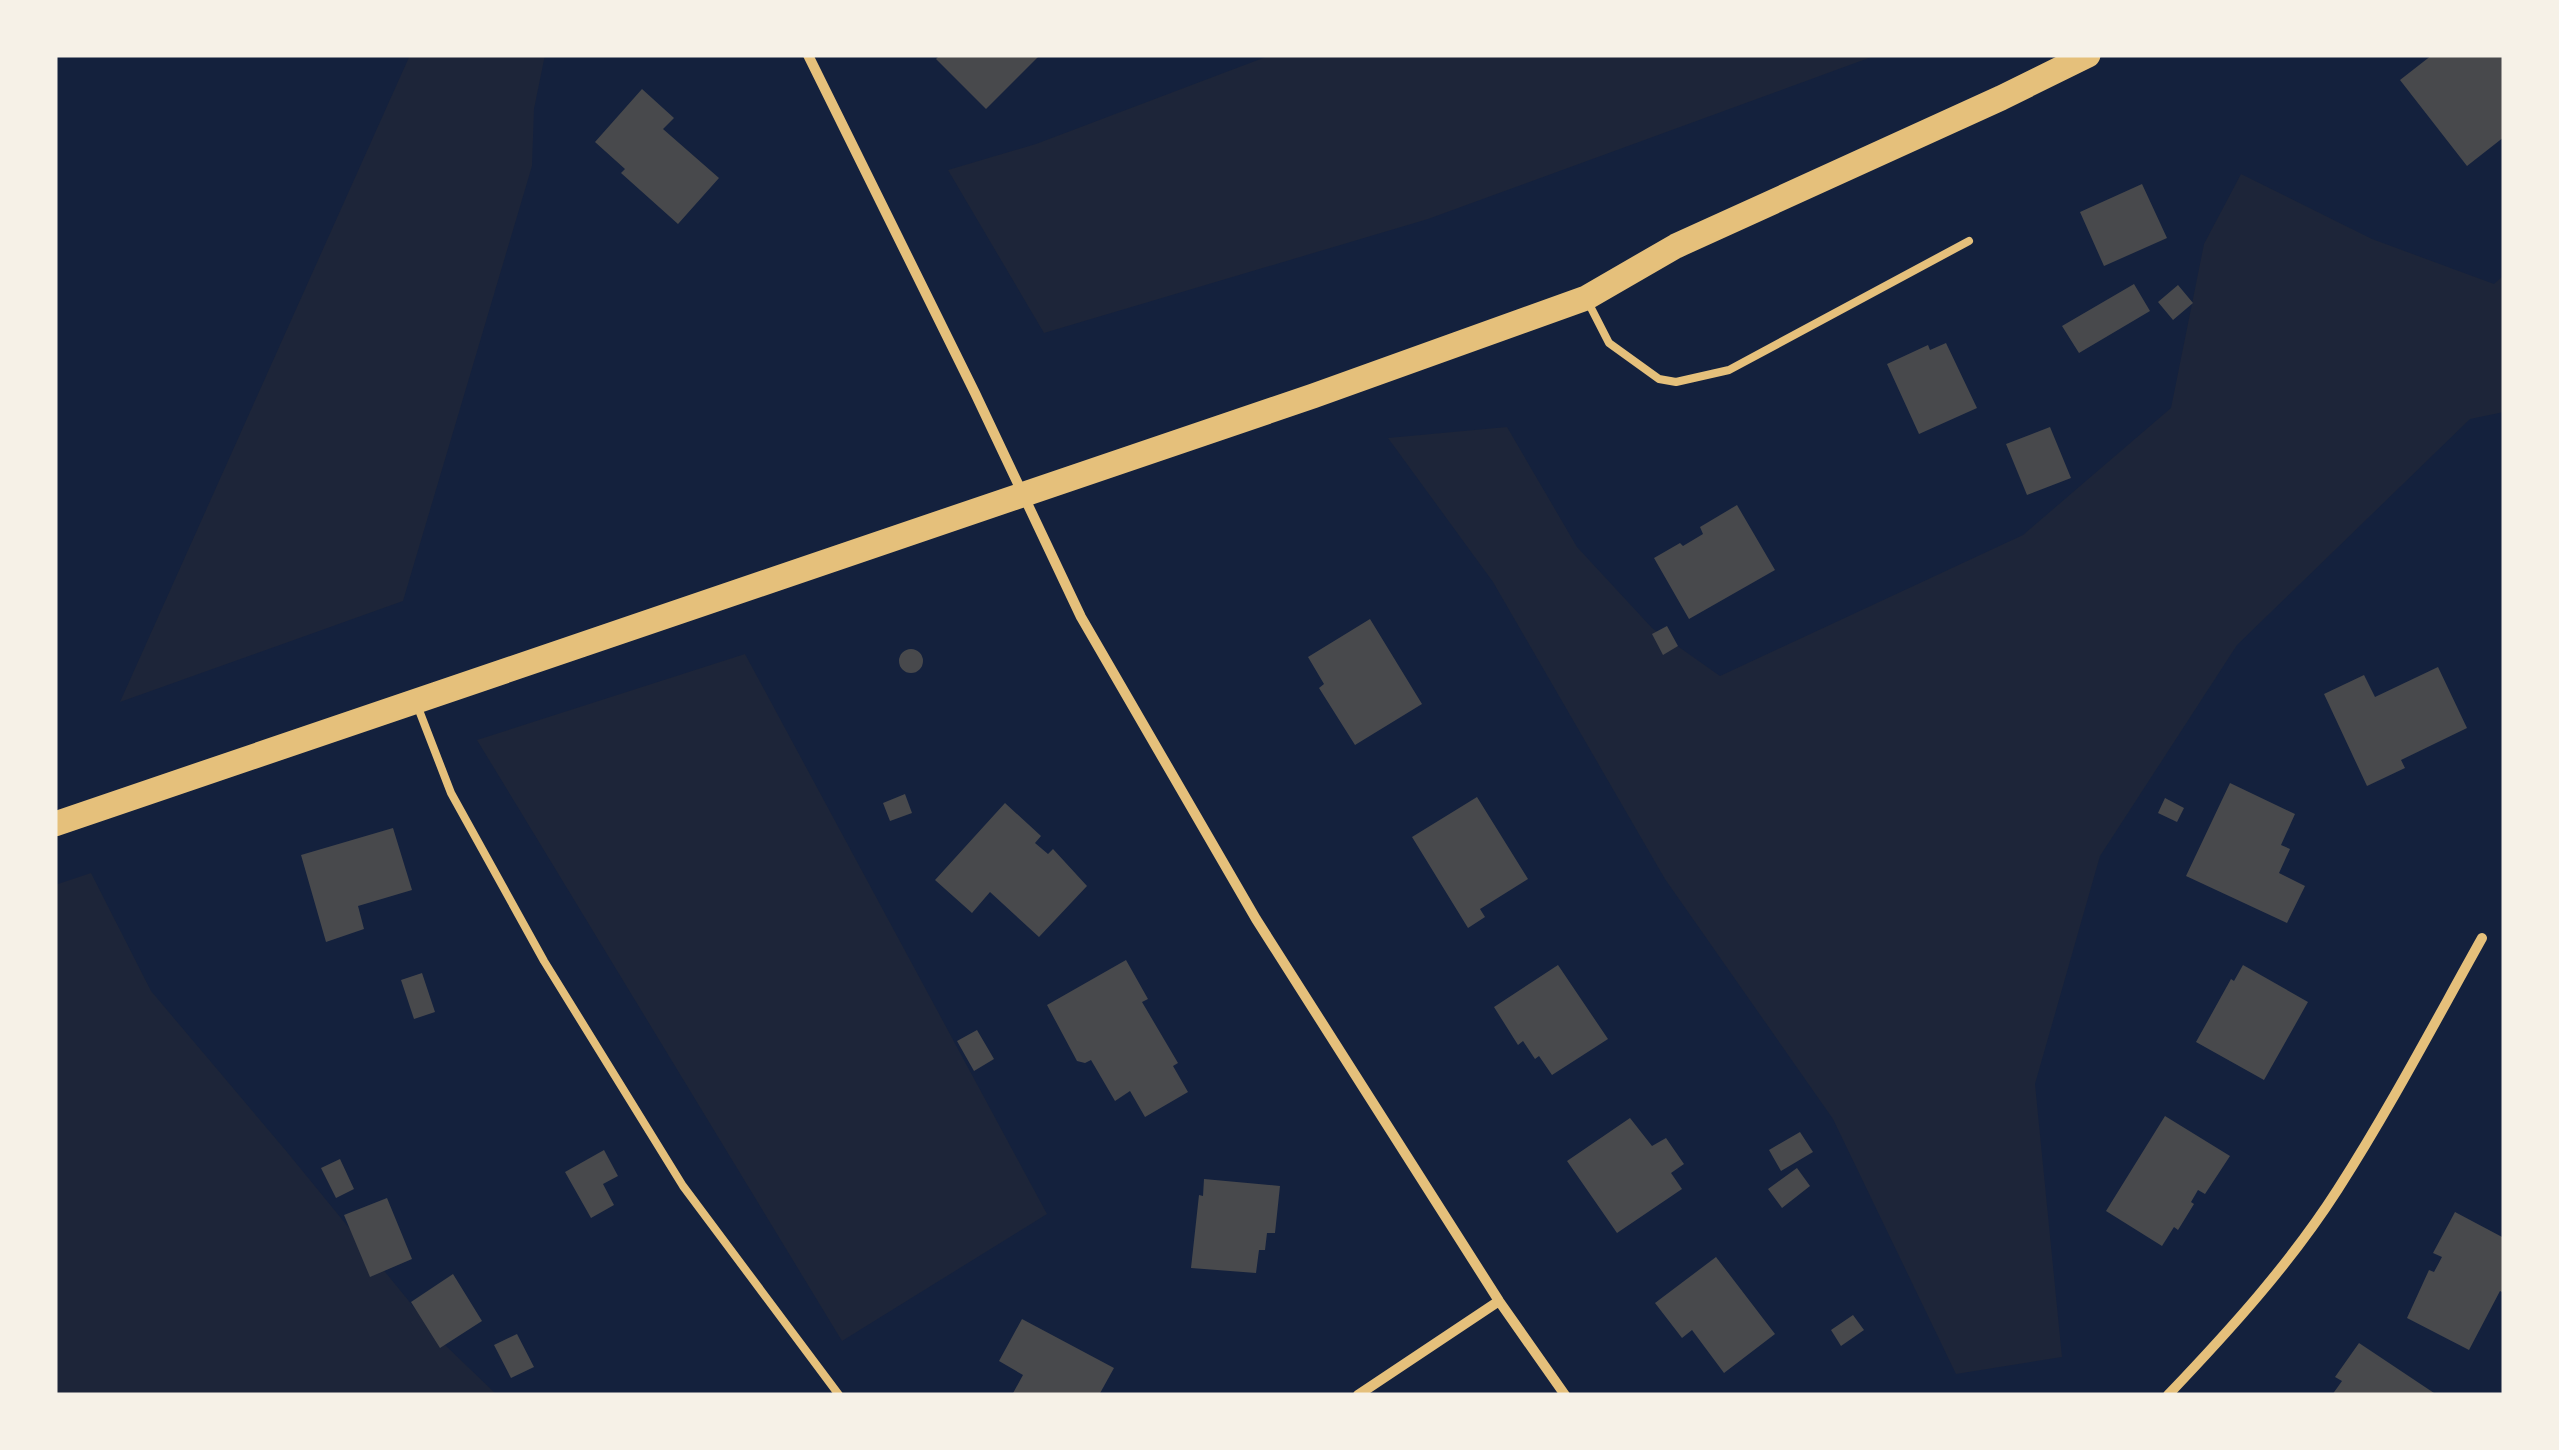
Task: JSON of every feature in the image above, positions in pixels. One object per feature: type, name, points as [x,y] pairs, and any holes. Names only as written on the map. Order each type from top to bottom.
[{"type":"main road","points":[[55,824],[1313,396],[1586,298],[1676,246],[2088,55]]},
{"type":"street","points":[[808,55],[976,393],[1080,616],[1256,919],[1499,1300],[1566,1395]]},
{"type":"street","points":[[2168,1395],[2231,1329],[2338,1190],[2482,938]]},
{"type":"street","points":[[1358,1395],[1499,1300]]},
{"type":"lane","points":[[1586,298],[1609,343],[1659,378],[1676,382],[1729,370],[1970,241]]},
{"type":"lane","points":[[415,700],[452,792],[544,961],[684,1186],[840,1395]]},
{"type":"shaded area","points":[[410,55],[545,55],[534,109],[532,166],[403,601],[120,702]]},
{"type":"shaded area","points":[[1271,55],[1877,55],[1428,219],[1044,333],[948,170],[1036,144]]},
{"type":"shaded area","points":[[2241,174],[2372,239],[2494,284],[2504,275],[2504,412],[2470,419],[2237,645],[2100,856],[2035,1084],[2062,1357],[1956,1374],[1833,1119],[1665,879],[1493,582],[1388,438],[1507,427],[1577,547],[1652,628],[1720,676],[2023,535],[2171,408],[2204,244]]},
{"type":"shaded area","points":[[745,654],[1047,1214],[842,1341],[477,740]]},
{"type":"shaded area","points":[[91,873],[151,991],[444,1344],[497,1395],[55,1395],[55,885]]},
{"type":"building","points":[[940,55],[1040,55],[986,109],[936,59]]},
{"type":"building","points":[[2432,55],[2504,55],[2504,137],[2467,166],[2400,80]]},
{"type":"building","points":[[642,89],[674,118],[663,129],[719,178],[678,224],[621,173],[625,169],[595,142]]},
{"type":"building","points":[[2142,184],[2167,238],[2104,266],[2080,212]]},
{"type":"building","points":[[2134,284],[2150,311],[2079,353],[2062,326]]},
{"type":"building","points":[[2178,285],[2193,303],[2173,320],[2158,302]]},
{"type":"building","points":[[1946,343],[1977,408],[1919,434],[1887,364],[1928,345],[1930,350]]},
{"type":"building","points":[[2050,427],[2071,478],[2027,495],[2006,444]]},
{"type":"building","points":[[1737,505],[1775,570],[1689,619],[1654,558],[1703,534],[1700,527]]},
{"type":"building","points":[[1370,619],[1422,704],[1355,745],[1319,688],[1324,684],[1308,657]]},
{"type":"building","points":[[1667,626],[1678,646],[1663,655],[1652,634]]},
{"type":"building","points":[[911,649],[920,652],[920,670],[911,673],[902,670],[899,661],[902,652]]},
{"type":"building","points":[[2438,667],[2467,728],[2401,760],[2405,768],[2367,786],[2324,694],[2364,675],[2375,697]]},
{"type":"building","points":[[2230,783],[2295,814],[2281,845],[2290,849],[2279,873],[2305,886],[2287,923],[2186,876]]},
{"type":"building","points":[[905,794],[912,813],[890,821],[883,803]]},
{"type":"building","points":[[1477,797],[1528,879],[1480,909],[1485,917],[1468,928],[1412,837]]},
{"type":"building","points":[[2165,798],[2184,808],[2177,822],[2158,813]]},
{"type":"building","points":[[1005,803],[1041,836],[1035,843],[1048,854],[1053,849],[1087,886],[1039,937],[990,892],[972,913],[935,880]]},
{"type":"building","points":[[393,828],[412,890],[358,906],[364,929],[326,942],[301,855]]},
{"type":"building","points":[[1126,960],[1148,999],[1142,1002],[1178,1063],[1173,1066],[1188,1092],[1145,1117],[1130,1091],[1115,1101],[1091,1060],[1077,1061],[1047,1005]]},
{"type":"building","points":[[1558,965],[1608,1039],[1552,1075],[1523,1041],[1518,1045],[1494,1007]]},
{"type":"building","points":[[2243,965],[2308,1002],[2264,1080],[2196,1042]]},
{"type":"building","points":[[422,973],[435,1012],[414,1019],[401,980]]},
{"type":"building","points":[[977,1030],[994,1059],[974,1071],[957,1041]]},
{"type":"building","points":[[2165,1116],[2230,1156],[2205,1194],[2198,1190],[2178,1230],[2174,1227],[2162,1246],[2106,1211]]},
{"type":"building","points":[[1630,1118],[1652,1146],[1666,1138],[1684,1164],[1671,1173],[1682,1189],[1617,1233],[1567,1161]]},
{"type":"building","points":[[1800,1132],[1813,1152],[1781,1171],[1769,1150]]},
{"type":"building","points":[[604,1150],[618,1176],[603,1184],[614,1205],[591,1218],[565,1172]]},
{"type":"building","points":[[340,1159],[354,1189],[336,1198],[321,1168]]},
{"type":"building","points":[[1797,1168],[1810,1186],[1782,1208],[1768,1189]]},
{"type":"building","points":[[1204,1179],[1280,1186],[1275,1233],[1267,1233],[1265,1250],[1259,1250],[1256,1273],[1191,1268]]},
{"type":"building","points":[[387,1198],[412,1259],[370,1277],[344,1215]]},
{"type":"building","points":[[2455,1212],[2504,1238],[2504,1293],[2500,1291],[2469,1350],[2407,1318],[2429,1270],[2434,1272],[2442,1257],[2433,1253]]},
{"type":"building","points":[[1716,1257],[1775,1334],[1724,1373],[1692,1330],[1682,1338],[1655,1303]]},
{"type":"building","points":[[453,1274],[482,1321],[440,1348],[411,1302]]},
{"type":"building","points":[[1853,1315],[1864,1330],[1841,1346],[1831,1330]]},
{"type":"building","points":[[1022,1319],[1114,1368],[1099,1395],[1012,1395],[1023,1375],[999,1361]]},
{"type":"building","points":[[517,1334],[534,1367],[511,1378],[494,1345]]},
{"type":"building","points":[[2359,1343],[2437,1395],[2332,1395],[2342,1381],[2335,1377]]}]
